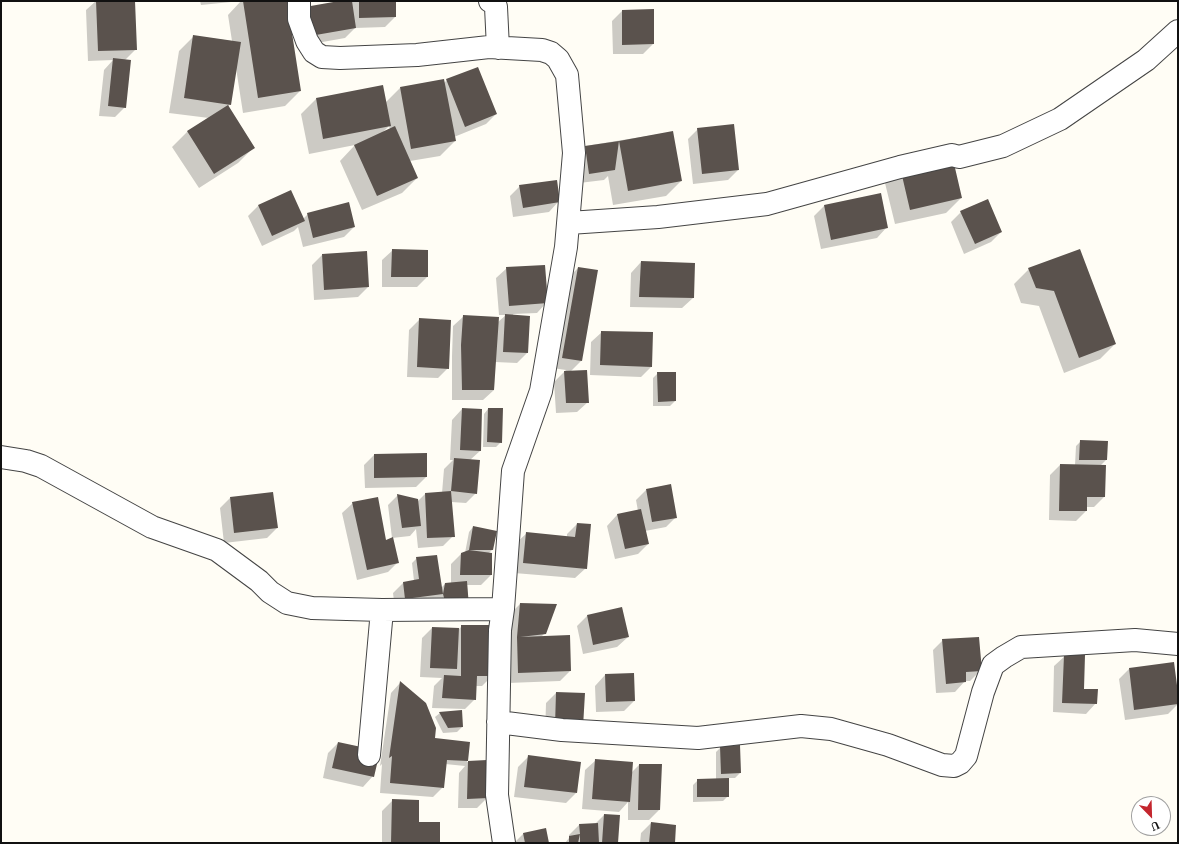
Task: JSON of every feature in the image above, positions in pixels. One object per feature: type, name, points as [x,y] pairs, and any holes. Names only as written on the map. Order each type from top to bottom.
[{"type":"street","points":[[299,1],[299,19],[307,41],[314,52],[322,57],[340,58],[417,55],[489,47],[542,50],[551,53],[558,59],[567,75],[574,153],[566,247],[541,391],[513,471],[504,609],[500,630],[497,795],[504,843]]},
{"type":"street","points":[[490,1],[495,4],[496,7],[498,48]]},
{"type":"street","points":[[569,223],[658,217],[767,204],[900,167],[952,155],[959,157],[1003,146],[1060,119],[1146,60],[1178,31]]},
{"type":"street","points":[[1,457],[21,460],[41,466],[152,527],[217,550],[286,603],[312,608],[382,610],[504,609]]},
{"type":"street","points":[[369,755],[382,610]]},
{"type":"street","points":[[498,722],[562,730],[698,738],[801,726],[831,730],[888,745],[942,765],[954,766],[960,763],[966,756],[983,692],[993,665],[1021,648],[1135,640],[1178,644]]},
{"type":"building","points":[[96,1],[135,1],[137,50],[98,51]]},
{"type":"building","points":[[243,1],[287,1],[301,91],[258,98]]},
{"type":"building","points":[[339,1],[352,1],[356,28],[310,36],[305,7]]},
{"type":"building","points":[[359,1],[396,1],[396,17],[359,18]]},
{"type":"building","points":[[654,9],[654,44],[622,45],[622,10]]},
{"type":"building","points":[[193,35],[241,42],[231,105],[184,98]]},
{"type":"building","points":[[113,58],[131,60],[126,108],[108,106]]},
{"type":"building","points":[[478,67],[497,114],[465,127],[446,79]]},
{"type":"building","points":[[444,79],[456,141],[411,149],[400,87]]},
{"type":"building","points":[[383,85],[391,126],[323,139],[316,98]]},
{"type":"building","points":[[228,105],[255,148],[214,174],[187,131]]},
{"type":"building","points":[[734,124],[739,170],[702,174],[697,128]]},
{"type":"building","points":[[395,126],[418,178],[377,196],[354,145]]},
{"type":"building","points":[[673,131],[682,181],[628,191],[619,141]]},
{"type":"building","points":[[619,141],[615,170],[589,174],[585,146]]},
{"type":"building","points":[[952,155],[962,198],[910,210],[900,167]]},
{"type":"building","points":[[557,180],[560,202],[523,208],[519,185]]},
{"type":"building","points":[[291,190],[305,221],[272,236],[258,205]]},
{"type":"building","points":[[881,193],[888,228],[831,240],[824,205]]},
{"type":"building","points":[[988,199],[1002,232],[975,244],[960,211]]},
{"type":"building","points":[[349,202],[355,227],[313,238],[307,213]]},
{"type":"building","points":[[392,249],[428,250],[428,277],[391,277]]},
{"type":"building","points":[[1080,249],[1116,344],[1079,358],[1054,291],[1036,288],[1028,268]]},
{"type":"building","points":[[367,251],[369,287],[324,290],[322,254]]},
{"type":"building","points":[[641,261],[695,263],[694,298],[639,297]]},
{"type":"building","points":[[545,265],[548,303],[509,306],[506,267]]},
{"type":"building","points":[[578,267],[598,270],[582,361],[562,358]]},
{"type":"building","points":[[505,314],[530,316],[528,353],[503,352]]},
{"type":"building","points":[[463,315],[499,317],[494,390],[462,390],[461,345]]},
{"type":"building","points":[[419,318],[451,320],[449,369],[417,367]]},
{"type":"building","points":[[601,331],[653,332],[652,367],[600,365]]},
{"type":"building","points":[[587,370],[589,403],[566,403],[564,371]]},
{"type":"building","points":[[657,372],[676,372],[676,401],[658,402]]},
{"type":"building","points":[[462,408],[482,409],[481,451],[460,450]]},
{"type":"building","points":[[488,408],[503,408],[502,443],[487,442]]},
{"type":"building","points":[[1080,440],[1108,441],[1107,460],[1079,460]]},
{"type":"building","points":[[427,453],[427,477],[374,478],[374,454]]},
{"type":"building","points":[[454,458],[480,460],[477,494],[451,491]]},
{"type":"building","points":[[1060,464],[1106,465],[1105,497],[1087,497],[1087,511],[1059,511]]},
{"type":"building","points":[[671,484],[677,518],[652,522],[646,489]]},
{"type":"building","points":[[451,491],[455,537],[427,538],[425,493]]},
{"type":"building","points":[[273,492],[278,528],[234,533],[230,497]]},
{"type":"building","points":[[397,494],[418,499],[421,526],[402,528]]},
{"type":"building","points":[[378,497],[386,540],[393,537],[399,563],[367,570],[352,502]]},
{"type":"building","points":[[641,509],[649,544],[625,549],[617,514]]},
{"type":"building","points":[[577,523],[591,524],[587,569],[523,563],[526,532],[575,537]]},
{"type":"building","points":[[473,526],[497,531],[493,550],[469,550]]},
{"type":"building","points":[[469,550],[492,553],[492,575],[460,575],[461,553]]},
{"type":"building","points":[[437,555],[443,594],[405,599],[403,582],[419,579],[416,557]]},
{"type":"building","points":[[467,581],[469,607],[447,609],[443,594],[445,583]]},
{"type":"building","points":[[520,603],[557,604],[546,634],[520,637],[570,635],[571,671],[518,673],[517,637]]},
{"type":"building","points":[[622,607],[629,637],[593,645],[587,615]]},
{"type":"building","points":[[461,625],[494,625],[493,676],[477,676],[476,700],[442,698],[444,675],[461,676]]},
{"type":"building","points":[[432,627],[459,628],[457,669],[430,668]]},
{"type":"building","points":[[979,637],[982,671],[966,672],[966,682],[946,684],[942,639]]},
{"type":"building","points":[[1064,655],[1085,655],[1084,689],[1098,689],[1097,704],[1062,703]]},
{"type":"building","points":[[1174,662],[1178,704],[1134,710],[1129,668]]},
{"type":"building","points":[[634,673],[635,701],[606,702],[605,674]]},
{"type":"building","points":[[400,681],[426,703],[436,728],[435,738],[470,742],[468,761],[447,760],[444,788],[390,783],[392,756],[389,758]]},
{"type":"building","points":[[556,692],[585,693],[583,727],[555,726]]},
{"type":"building","points":[[462,710],[463,727],[448,728],[439,712]]},
{"type":"building","points":[[338,742],[380,751],[374,777],[332,768]]},
{"type":"building","points":[[740,745],[741,773],[721,774],[720,746]]},
{"type":"building","points":[[528,755],[581,762],[577,793],[524,787]]},
{"type":"building","points":[[595,759],[633,762],[630,802],[592,799]]},
{"type":"building","points":[[487,760],[488,798],[467,799],[468,761]]},
{"type":"building","points":[[639,764],[662,764],[660,810],[638,810]]},
{"type":"building","points":[[729,778],[729,797],[697,797],[697,779]]},
{"type":"building","points":[[392,799],[419,800],[419,822],[440,822],[440,843],[391,843]]},
{"type":"building","points":[[604,814],[620,815],[618,843],[602,843]]},
{"type":"building","points":[[651,822],[676,825],[675,843],[649,843]]},
{"type":"building","points":[[598,823],[599,843],[580,843],[579,824]]},
{"type":"building","points":[[546,828],[549,843],[525,843],[523,833]]},
{"type":"building","points":[[580,834],[578,843],[569,843],[569,836]]}]
